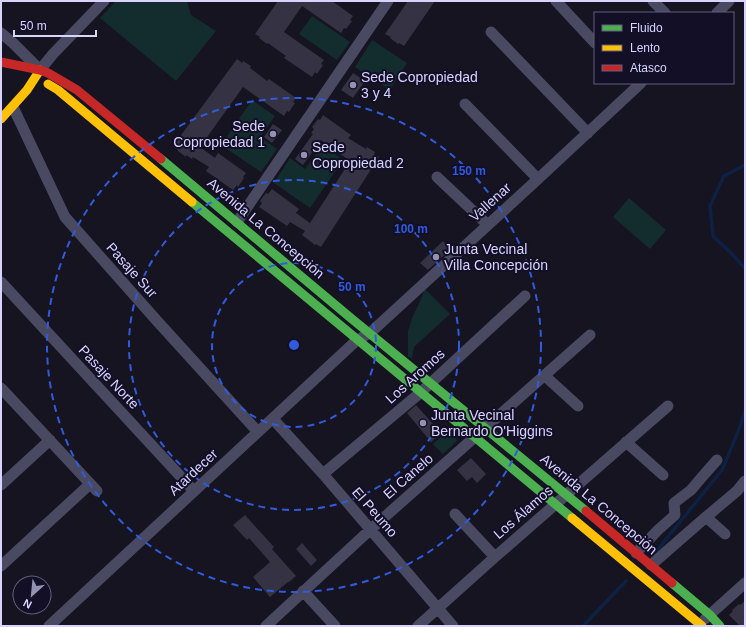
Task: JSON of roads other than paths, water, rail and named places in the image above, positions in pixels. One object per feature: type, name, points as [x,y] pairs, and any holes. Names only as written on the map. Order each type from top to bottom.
[{"type":"street","points":[[1,119],[53,54],[104,1]]},
{"type":"street","points":[[237,222],[388,1]]},
{"type":"street","points":[[556,1],[594,42]]},
{"type":"street","points":[[653,1],[664,12]]},
{"type":"street","points":[[718,12],[729,1]]},
{"type":"street","points":[[491,32],[588,133]]},
{"type":"street","points":[[1,33],[13,43],[34,76]]},
{"type":"street","name":"Avenida La Concepción","points":[[1,62],[34,76],[58,90],[474,438],[701,625]]},
{"type":"street","name":"Avenida La Concepción","points":[[34,76],[53,76],[78,90],[352,319],[566,494],[710,615],[720,626]]},
{"type":"street","name":"Vallenar","points":[[357,340],[370,333],[588,133],[637,84]]},
{"type":"street","points":[[465,104],[538,179]]},
{"type":"street","name":"Pasaje Sur","points":[[12,107],[65,217],[258,432]]},
{"type":"street","points":[[437,177],[488,225]]},
{"type":"street","name":"Pasaje Norte","points":[[1,282],[194,491]]},
{"type":"street","name":"Los Aromos","points":[[323,474],[420,393],[525,296]]},
{"type":"street","name":"El Canelo","points":[[266,626],[371,529],[590,335]]},
{"type":"street","name":"Atardecer","points":[[49,626],[357,340]]},
{"type":"street","points":[[545,376],[578,406]]},
{"type":"street","points":[[1,566],[94,487],[50,440],[3,395]]},
{"type":"street","name":"Los Álamos","points":[[418,626],[566,494],[668,406]]},
{"type":"street","name":"El Peumo","points":[[272,418],[371,529],[453,626]]},
{"type":"street","points":[[1,485],[50,440]]},
{"type":"street","points":[[626,442],[664,475]]},
{"type":"street","points":[[636,553],[675,515],[674,503],[691,490],[717,460]]},
{"type":"street","points":[[651,565],[706,516],[736,492],[745,481]]},
{"type":"street","points":[[456,514],[495,557]]},
{"type":"street","points":[[706,516],[725,534]]},
{"type":"street","points":[[701,625],[745,583]]},
{"type":"street","points":[[303,591],[335,626]]},
{"type":"waterway","points":[[745,165],[724,176],[710,206],[713,236],[745,268]]},
{"type":"waterway","points":[[653,557],[722,470],[745,411]]},
{"type":"waterway","points":[[583,626],[626,581]]},
{"type":"place","name":"Sede Copropiedad 3 y 4","points":[[353,85]]},
{"type":"place","name":"Sede Copropiedad 1","points":[[273,134]]},
{"type":"place","name":"Sede Copropiedad 2","points":[[304,155]]},
{"type":"place","name":"Junta Vecinal Villa Concepción","points":[[436,257]]},
{"type":"place","name":"Junta Vecinal Bernardo O'Higgins","points":[[423,423]]}]
